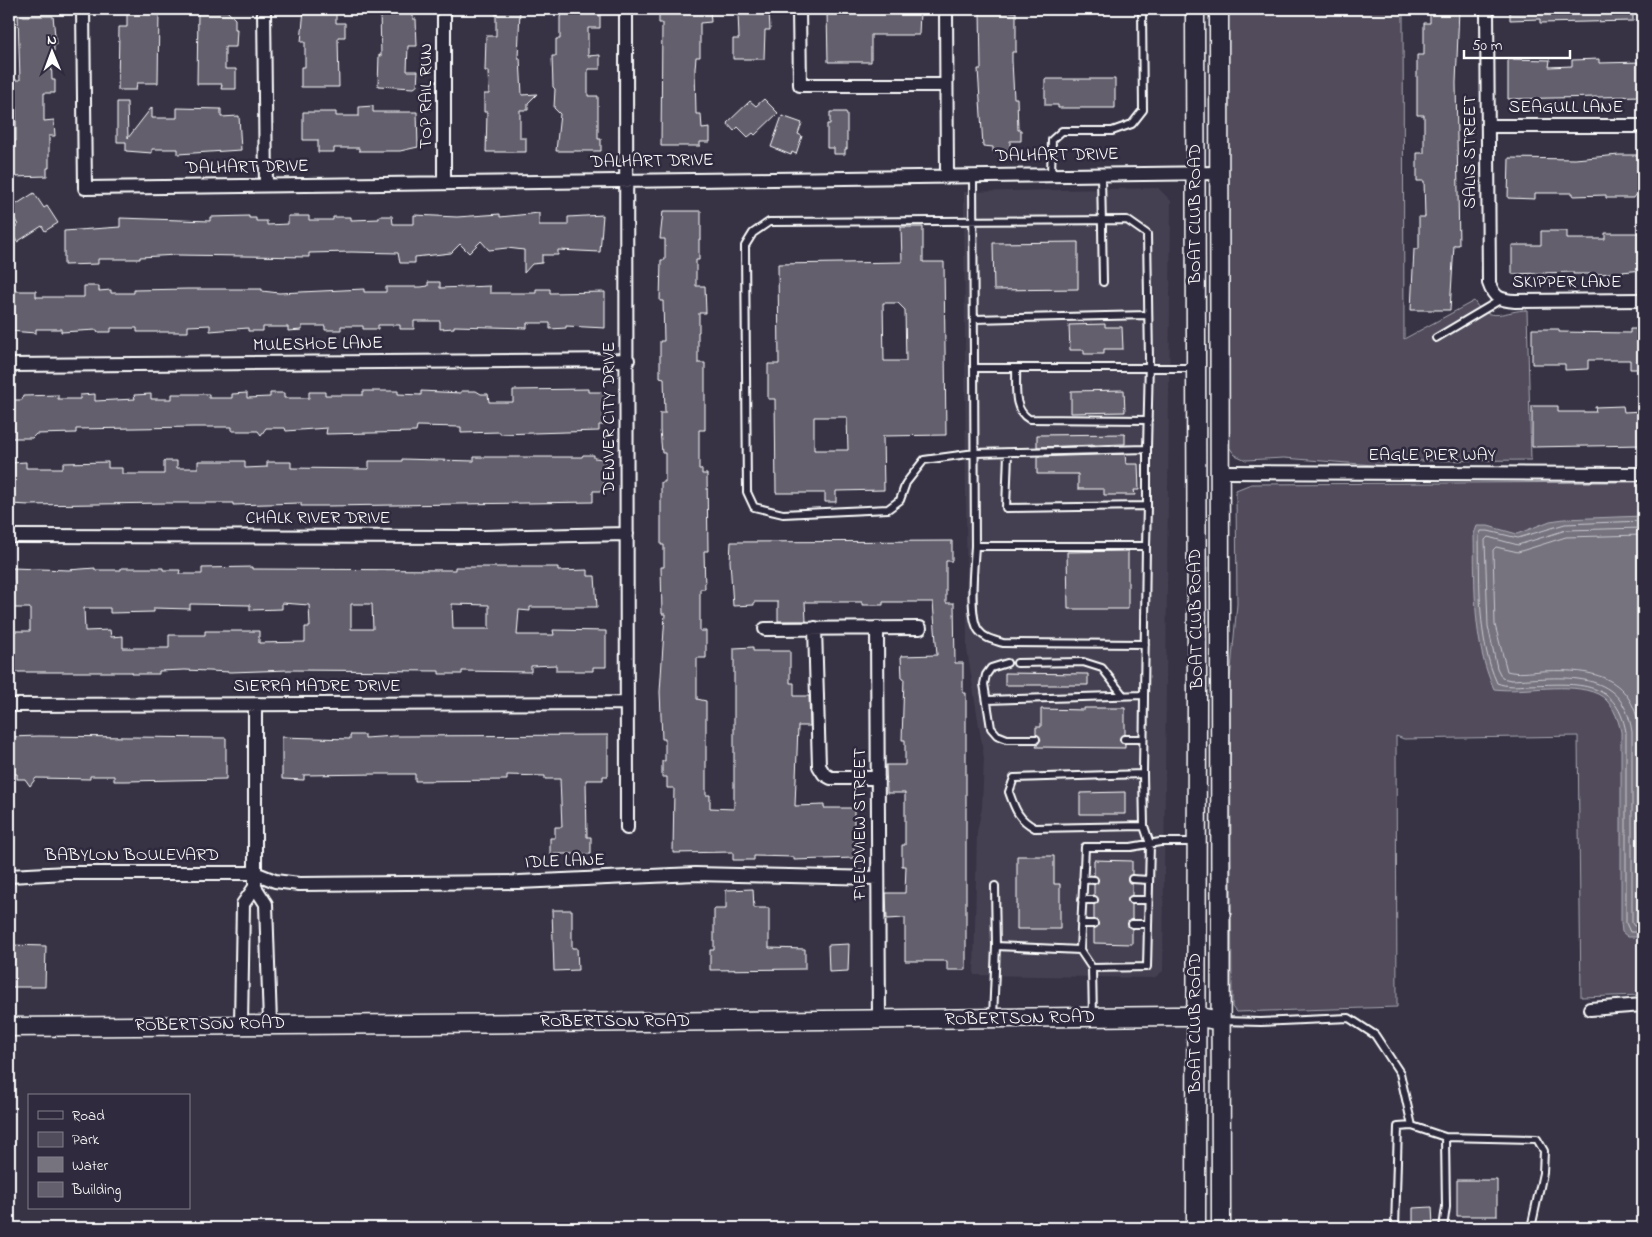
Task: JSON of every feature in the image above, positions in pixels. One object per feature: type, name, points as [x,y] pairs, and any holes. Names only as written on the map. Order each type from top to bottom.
[{"type":"main road","name":"BOAT CLUB ROAD","points":[[1195,9],[1196,1228]]},
{"type":"main road","name":"BOAT CLUB ROAD","points":[[1219,9],[1222,637],[1221,1228]]},
{"type":"main road","name":"ROBERTSON ROAD","points":[[9,1027],[879,1021],[1195,1016],[1220,1021]]},
{"type":"street","name":"DALHART DRIVE","points":[[83,9],[85,188],[947,175],[1220,173]]},
{"type":"street","points":[[264,9],[266,185]]},
{"type":"street","name":"TOP RAIL RUN","points":[[444,9],[444,182]]},
{"type":"street","name":"DENVER CITY DRIVE","points":[[626,9],[628,360],[627,828]]},
{"type":"street","points":[[799,9],[800,85],[946,85]]},
{"type":"street","points":[[946,9],[947,175]]},
{"type":"street","name":"SALIS STREET","points":[[1487,9],[1489,283],[1497,297]]},
{"type":"street","name":"SEAGULL LANE","points":[[1489,126],[1643,126]]},
{"type":"street","name":"SKIPPER LANE","points":[[1497,297],[1643,300]]},
{"type":"street","name":"MULESHOE LANE","points":[[9,365],[628,360]]},
{"type":"street","name":"EAGLE PIER WAY","points":[[1220,472],[1643,474]]},
{"type":"street","name":"CHALK RIVER DRIVE","points":[[9,536],[484,536],[627,534]]},
{"type":"street","points":[[765,628],[920,628]]},
{"type":"street","points":[[815,628],[819,766],[824,774],[831,778],[878,778]]},
{"type":"street","name":"FIELDVIEW STREET","points":[[878,628],[879,1021]]},
{"type":"street","name":"SIERRA MADRE DRIVE","points":[[9,705],[626,703]]},
{"type":"street","points":[[255,705],[255,887],[266,904],[270,1024]]},
{"type":"street","name":"BABYLON BOULEVARD","points":[[9,876],[67,873],[255,873]]},
{"type":"street","name":"IDLE LANE","points":[[255,873],[275,881],[299,884],[519,882],[695,874],[878,878]]},
{"type":"street","points":[[241,1025],[243,904],[255,887]]},
{"type":"street","points":[[1590,1009],[1643,1005]]},
{"type":"lane","points":[[1051,174],[1052,140],[1062,131],[1112,131],[1132,124],[1143,110],[1142,9]]},
{"type":"lane","points":[[1101,173],[1100,219],[1103,282]]},
{"type":"lane","points":[[973,175],[974,617],[978,630],[987,638],[1003,643],[1145,644]]},
{"type":"lane","points":[[1092,968],[1147,966],[1150,844],[1144,826],[1143,740],[1149,368],[1147,234],[1126,220],[1100,219],[769,222],[753,233],[745,246],[747,492],[754,507],[783,514],[888,509],[900,500],[906,483],[924,460],[975,454],[1147,449]]},
{"type":"lane","points":[[1436,338],[1497,297]]},
{"type":"lane","points":[[974,320],[1148,316]]},
{"type":"lane","points":[[974,368],[1196,368]]},
{"type":"lane","points":[[1016,368],[1017,408],[1021,414],[1029,419],[1148,420]]},
{"type":"lane","points":[[1008,453],[1006,508],[1147,506]]},
{"type":"lane","points":[[975,546],[1146,546]]},
{"type":"lane","points":[[1017,663],[1083,662],[1102,668],[1123,695]]},
{"type":"lane","points":[[1007,663],[992,668],[986,675],[984,684],[990,728],[997,735],[1007,739],[1036,739]]},
{"type":"lane","points":[[987,700],[1144,695]]},
{"type":"lane","points":[[1124,739],[1143,740]]},
{"type":"lane","points":[[1143,774],[1014,778],[1009,792],[1015,811],[1022,821],[1035,828],[1144,826]]},
{"type":"lane","points":[[1093,1017],[1092,968],[1080,950],[1085,846],[1131,847],[1150,844],[1196,842]]},
{"type":"lane","points":[[1132,879],[1149,880]]},
{"type":"lane","points":[[1083,880],[1094,880]]},
{"type":"lane","points":[[992,1019],[996,946],[995,886]]},
{"type":"lane","points":[[1082,900],[1094,900]]},
{"type":"lane","points":[[1132,900],[1148,900]]},
{"type":"lane","points":[[1081,924],[1094,924]]},
{"type":"lane","points":[[1132,924],[1148,924]]},
{"type":"lane","points":[[996,946],[1080,950]]},
{"type":"lane","points":[[1220,1021],[1261,1022],[1349,1018],[1375,1035],[1400,1073],[1412,1126]]},
{"type":"lane","points":[[1395,1228],[1398,1126],[1412,1126],[1445,1137],[1537,1139],[1544,1151],[1543,1173],[1531,1228],[1529,1228]]},
{"type":"lane","points":[[1443,1228],[1446,1207],[1445,1137]]},
{"type":"shaded area","points":[[1158,188],[1171,201],[1163,971],[1154,978],[974,975],[977,832],[982,808],[984,758],[967,649],[964,192]]},
{"type":"green space","points":[[1228,9],[1403,9],[1404,339],[1474,301],[1485,313],[1498,314],[1527,310],[1531,460],[1409,461],[1407,465],[1386,466],[1284,458],[1246,460],[1235,455],[1229,447]]},
{"type":"green space","points":[[1643,482],[1643,995],[1581,997],[1578,736],[1404,739],[1396,736],[1397,1007],[1236,1012],[1232,1007],[1230,680],[1237,604],[1236,490],[1251,484]]},
{"type":"water","points":[[1643,516],[1643,937],[1628,937],[1622,932],[1621,923],[1621,732],[1616,716],[1611,705],[1603,697],[1586,690],[1574,688],[1494,689],[1487,671],[1478,633],[1474,534],[1477,526],[1488,526],[1517,534],[1550,521],[1564,519]]},
{"type":"building","points":[[304,9],[336,9],[336,23],[345,23],[345,37],[338,37],[339,87],[301,87],[301,67],[305,67],[305,42],[301,42]]},
{"type":"building","points":[[496,9],[520,9],[518,58],[520,58],[522,95],[537,94],[528,103],[528,110],[520,110],[520,138],[526,138],[526,152],[486,152],[487,112],[484,112],[484,94],[489,94],[488,71],[485,71],[486,36],[496,36]]},
{"type":"building","points":[[567,9],[597,9],[597,14],[600,14],[600,28],[588,28],[588,56],[600,55],[600,69],[588,69],[588,96],[598,96],[598,139],[601,139],[601,151],[556,151],[560,114],[554,108],[555,89],[553,87],[552,56],[556,56],[556,39],[560,39],[560,17]]},
{"type":"building","points":[[659,9],[710,9],[711,22],[700,23],[700,57],[696,57],[695,69],[696,114],[701,114],[702,129],[710,128],[710,142],[700,142],[700,146],[661,146],[662,23],[659,23]]},
{"type":"building","points":[[1430,9],[1459,9],[1456,83],[1459,245],[1454,245],[1450,310],[1411,310],[1414,249],[1419,249],[1419,217],[1425,217],[1424,181],[1417,181],[1417,153],[1424,153],[1424,115],[1417,115],[1417,55],[1424,55],[1424,23],[1430,23]]},
{"type":"building","points":[[1510,9],[1633,9],[1633,21],[1540,23],[1540,19],[1510,20]]},
{"type":"building","points":[[226,10],[235,19],[235,29],[237,29],[236,47],[225,47],[225,69],[236,69],[236,89],[221,89],[222,84],[197,84],[198,11]]},
{"type":"building","points":[[127,11],[159,11],[158,83],[137,83],[136,90],[118,90],[119,27],[127,27]]},
{"type":"building","points":[[380,11],[407,11],[408,14],[413,14],[413,19],[416,19],[417,46],[408,46],[407,71],[418,71],[417,86],[414,88],[378,86],[379,55],[381,56]]},
{"type":"building","points":[[769,11],[770,30],[765,30],[764,59],[733,59],[733,39],[739,39],[738,12]]},
{"type":"building","points":[[827,11],[920,11],[919,35],[871,35],[871,62],[828,62]]},
{"type":"building","points":[[980,11],[1016,12],[1016,52],[1012,52],[1012,61],[1014,98],[1017,98],[1018,130],[1021,130],[1021,141],[1010,141],[1010,152],[993,152],[993,147],[983,146],[978,69],[981,69]]},
{"type":"building","points":[[18,16],[53,16],[56,45],[54,45],[54,51],[51,51],[52,80],[55,80],[55,93],[44,93],[44,121],[54,120],[55,136],[49,136],[49,168],[47,168],[47,176],[13,177],[13,141],[16,141],[16,94],[11,94],[10,80],[20,80]]},
{"type":"building","points":[[1508,59],[1550,60],[1549,67],[1572,66],[1572,60],[1599,59],[1599,63],[1643,62],[1643,96],[1508,99]]},
{"type":"building","points":[[1045,79],[1115,79],[1115,108],[1058,108],[1058,105],[1045,105]]},
{"type":"building","points":[[764,99],[778,113],[755,135],[753,133],[748,137],[738,127],[734,131],[727,123],[750,101],[756,106]]},
{"type":"building","points":[[117,102],[127,102],[128,138],[152,107],[152,118],[177,118],[177,108],[221,109],[221,117],[239,116],[241,150],[178,154],[178,149],[152,149],[152,153],[126,151],[126,142],[117,142]]},
{"type":"building","points":[[373,106],[373,112],[417,112],[418,147],[400,151],[359,151],[359,148],[334,148],[334,152],[318,152],[318,140],[303,140],[303,112],[336,112],[336,116],[359,116],[359,107]]},
{"type":"building","points":[[830,112],[846,112],[847,149],[845,149],[845,154],[834,154],[834,148],[827,148],[827,124],[830,124]]},
{"type":"building","points":[[782,116],[802,123],[798,134],[802,136],[796,154],[792,152],[791,155],[771,147]]},
{"type":"building","points":[[1643,155],[1643,195],[1634,196],[1634,198],[1606,198],[1606,195],[1573,196],[1573,193],[1535,193],[1535,199],[1508,198],[1509,158],[1575,159]]},
{"type":"building","points":[[34,193],[44,208],[47,206],[58,223],[45,231],[42,226],[17,242],[10,230],[18,225],[9,209]]},
{"type":"building","points":[[663,211],[701,211],[701,239],[699,239],[699,260],[696,260],[696,286],[705,286],[706,313],[699,313],[698,332],[698,363],[705,363],[705,430],[699,430],[699,469],[702,469],[702,474],[707,474],[708,551],[704,551],[705,589],[700,589],[700,631],[706,631],[706,658],[697,658],[697,699],[706,701],[706,795],[710,795],[710,808],[734,809],[734,648],[753,647],[753,651],[790,651],[790,683],[794,683],[794,696],[809,696],[810,726],[798,726],[795,806],[824,805],[824,808],[854,808],[854,858],[794,860],[794,857],[754,856],[754,860],[733,860],[733,852],[673,853],[674,788],[667,788],[667,777],[662,777],[662,761],[665,761],[665,739],[662,739],[660,692],[665,614],[662,614],[661,567],[664,567],[664,545],[661,545],[661,482],[665,482],[665,453],[662,453],[660,430],[660,413],[665,413],[664,378],[660,377],[660,341],[664,341],[663,301],[660,301],[661,260],[665,260],[665,239],[660,239]]},
{"type":"building","points":[[539,213],[539,225],[568,225],[568,217],[603,215],[600,252],[558,250],[558,255],[542,255],[542,263],[532,264],[524,273],[524,250],[507,248],[489,250],[481,241],[469,253],[460,244],[451,253],[415,257],[415,263],[400,263],[398,253],[351,252],[309,253],[309,257],[177,255],[140,257],[140,259],[98,259],[98,264],[64,265],[64,231],[120,227],[120,218],[210,221],[210,217],[249,216],[249,218],[256,218],[256,221],[267,221],[267,225],[288,224],[288,216],[309,216],[309,220],[333,220],[333,217],[351,217],[351,220],[379,219],[379,216],[392,216],[393,224],[414,224],[414,215],[457,217],[500,214],[500,217]]},
{"type":"building","points":[[901,227],[923,227],[923,262],[944,262],[946,435],[883,436],[884,490],[836,491],[836,502],[825,502],[825,493],[776,493],[775,399],[768,399],[768,364],[779,364],[778,264],[902,262]],"holes":[[[883,303],[898,303],[905,310],[906,361],[884,361]],[[814,417],[847,417],[848,450],[814,450]]]},
{"type":"building","points":[[1541,231],[1567,231],[1567,239],[1605,239],[1605,233],[1643,233],[1643,270],[1600,274],[1573,274],[1573,272],[1512,274],[1512,245],[1541,245]]},
{"type":"building","points":[[1078,242],[1078,289],[994,290],[993,243]]},
{"type":"building","points":[[428,282],[440,282],[440,288],[490,286],[490,293],[536,293],[536,289],[550,289],[550,293],[605,292],[605,328],[566,326],[566,328],[550,329],[550,323],[527,323],[527,328],[454,326],[454,328],[440,329],[440,321],[414,321],[414,329],[400,329],[400,325],[378,325],[378,329],[363,329],[363,326],[341,326],[341,330],[325,330],[325,326],[302,326],[302,330],[288,331],[288,327],[263,327],[263,331],[248,331],[248,328],[210,331],[210,325],[188,326],[188,332],[137,332],[137,328],[111,328],[111,332],[97,332],[97,330],[61,332],[61,329],[36,329],[36,333],[9,331],[9,291],[36,291],[36,297],[84,297],[84,286],[99,286],[99,291],[111,290],[111,293],[134,293],[134,290],[188,289],[262,289],[262,291],[279,293],[364,289],[364,292],[386,292],[386,287],[421,287],[428,286]]},
{"type":"building","points":[[1105,324],[1105,327],[1122,327],[1123,349],[1104,349],[1104,354],[1084,354],[1084,350],[1070,350],[1069,325]]},
{"type":"building","points":[[1532,329],[1559,329],[1559,332],[1630,333],[1630,329],[1643,329],[1643,369],[1630,369],[1630,360],[1588,360],[1588,369],[1565,370],[1565,364],[1532,364]]},
{"type":"building","points":[[588,389],[588,392],[605,392],[605,425],[599,425],[599,431],[500,434],[500,432],[461,433],[461,427],[417,426],[416,432],[326,434],[327,428],[286,431],[285,428],[266,428],[261,435],[258,431],[232,431],[232,427],[194,427],[76,429],[76,433],[36,434],[32,438],[9,438],[9,400],[22,400],[23,396],[58,395],[58,399],[80,399],[80,395],[95,394],[95,401],[135,399],[134,395],[151,394],[151,399],[172,399],[172,394],[209,394],[209,398],[232,398],[232,394],[247,393],[247,398],[270,397],[270,393],[284,393],[284,398],[309,398],[309,392],[325,392],[325,395],[363,395],[363,391],[398,391],[398,394],[421,395],[421,391],[461,393],[461,391],[476,391],[481,394],[488,394],[489,402],[513,402],[513,390]]},
{"type":"building","points":[[1124,390],[1125,412],[1071,413],[1071,391]]},
{"type":"building","points":[[1532,406],[1558,406],[1558,412],[1596,412],[1595,407],[1623,406],[1624,412],[1643,411],[1643,445],[1532,447]]},
{"type":"building","points":[[1125,434],[1125,444],[1037,447],[1037,435]]},
{"type":"building","points":[[1125,454],[1126,464],[1138,464],[1139,490],[1134,490],[1135,495],[1104,495],[1104,489],[1078,489],[1078,474],[1037,474],[1037,457]]},
{"type":"building","points":[[583,455],[594,455],[594,458],[605,459],[604,491],[593,491],[593,502],[301,506],[301,503],[29,505],[10,504],[9,500],[9,463],[26,462],[26,468],[63,468],[63,463],[108,462],[108,468],[122,468],[122,474],[164,474],[164,461],[177,461],[177,468],[198,468],[198,461],[245,461],[245,468],[267,467],[267,462],[291,462],[291,468],[369,469],[369,461],[402,461],[402,459],[474,461],[474,457],[582,457]]},
{"type":"building","points":[[952,541],[952,561],[946,561],[946,603],[954,603],[955,663],[963,663],[963,693],[966,693],[966,970],[947,970],[947,961],[905,961],[905,918],[887,919],[886,893],[905,893],[906,866],[902,866],[902,845],[905,845],[905,793],[887,793],[886,765],[905,765],[905,740],[902,740],[904,678],[902,678],[901,656],[937,655],[933,602],[883,602],[883,605],[862,605],[862,602],[805,602],[806,621],[778,621],[778,602],[754,602],[754,605],[733,606],[730,561],[731,542]]},
{"type":"building","points":[[1128,551],[1128,609],[1068,609],[1067,552]]},
{"type":"building","points":[[455,567],[558,567],[558,571],[588,570],[588,576],[595,576],[597,607],[530,607],[530,611],[519,610],[517,635],[554,635],[553,630],[606,631],[606,667],[593,667],[593,671],[556,671],[556,665],[531,666],[531,672],[462,671],[462,674],[439,674],[439,671],[289,670],[231,672],[185,670],[159,671],[159,674],[132,674],[132,672],[12,672],[12,669],[9,669],[9,631],[30,631],[30,608],[9,608],[9,580],[12,580],[12,568],[68,570],[95,568],[95,570],[121,570],[121,568],[163,568],[163,570],[180,570],[179,574],[202,574],[202,568],[455,570]],"holes":[[[282,603],[309,605],[310,627],[305,627],[305,642],[259,643],[259,631],[205,631],[205,635],[169,635],[169,648],[123,648],[123,636],[111,637],[110,630],[85,631],[84,608],[110,608],[110,613],[154,612],[154,608],[190,609],[190,604],[250,605],[250,610],[282,609]],[[351,604],[372,604],[373,629],[351,629]],[[452,604],[489,605],[489,629],[453,629]]]},
{"type":"building","points":[[1005,673],[1088,674],[1088,685],[1005,685]]},
{"type":"building","points":[[1084,708],[1125,708],[1125,734],[1119,739],[1121,743],[1125,744],[1125,748],[1036,747],[1041,739],[1036,734],[1036,727],[1041,727],[1041,709],[1084,710]]},
{"type":"building","points":[[350,735],[365,735],[365,738],[394,736],[608,735],[608,776],[603,776],[603,780],[586,780],[587,837],[591,837],[591,854],[550,854],[550,838],[555,838],[555,827],[562,827],[560,779],[545,779],[545,776],[507,775],[507,780],[415,781],[415,774],[377,774],[304,775],[304,780],[282,779],[282,737],[350,739]]},
{"type":"building","points":[[9,737],[226,738],[226,779],[114,781],[114,776],[90,776],[90,779],[36,778],[30,786],[25,779],[17,779],[17,774],[9,774]]},
{"type":"building","points":[[1125,792],[1125,814],[1080,814],[1080,793]]},
{"type":"building","points":[[1017,856],[1054,856],[1054,884],[1060,884],[1060,929],[1017,929]]},
{"type":"building","points":[[1094,860],[1132,861],[1132,874],[1127,879],[1132,884],[1132,895],[1127,900],[1132,905],[1132,919],[1127,924],[1132,929],[1132,944],[1094,943],[1094,929],[1099,924],[1094,919],[1094,905],[1099,900],[1094,895],[1094,885],[1099,880],[1094,875]]},
{"type":"building","points":[[753,889],[754,908],[769,908],[769,948],[805,949],[805,969],[710,970],[710,950],[714,950],[714,909],[726,909],[726,890]]},
{"type":"building","points":[[552,910],[572,910],[572,948],[577,948],[578,970],[554,971]]},
{"type":"building","points":[[849,944],[848,971],[829,972],[828,945]]},
{"type":"building","points":[[9,945],[46,946],[45,987],[9,987]]},
{"type":"building","points":[[1457,1180],[1497,1180],[1497,1216],[1457,1216]]},
{"type":"building","points":[[1432,1207],[1433,1225],[1413,1225],[1413,1208]]}]
